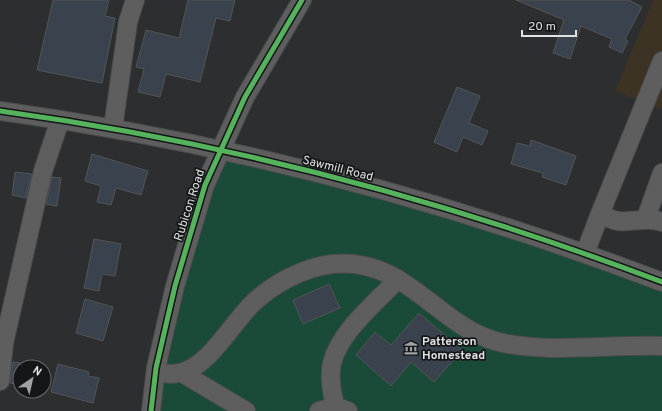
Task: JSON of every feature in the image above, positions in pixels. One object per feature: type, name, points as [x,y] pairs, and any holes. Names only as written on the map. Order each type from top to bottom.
[{"type":"street","name":"Rubicon Road","points":[[151,411],[156,372],[175,286],[205,185],[220,148],[248,91],[302,0]]},
{"type":"street","points":[[113,128],[132,1]]},
{"type":"street","points":[[585,253],[662,61]]},
{"type":"street","name":"Sawmill Road","points":[[0,111],[113,128],[220,148],[416,199],[585,253],[662,282]]},
{"type":"street","points":[[0,381],[4,343],[43,171],[60,120]]},
{"type":"street","points":[[600,214],[616,221],[627,222],[654,220],[662,173]]},
{"type":"street","points":[[156,372],[169,374],[182,373],[195,367],[207,356],[260,297],[287,279],[312,269],[333,264],[354,264],[374,268],[398,279],[420,292],[454,320],[476,333],[498,342],[519,346],[548,347],[662,346]]},
{"type":"street","points":[[334,409],[330,386],[332,363],[345,335],[398,279]]},
{"type":"street","points":[[182,373],[246,411]]},
{"type":"shaded area","points":[[653,0],[662,0],[662,109],[615,91]]},
{"type":"green space","points":[[220,149],[662,282],[662,411],[151,411]]},
{"type":"building","points":[[53,0],[109,0],[105,16],[115,18],[102,83],[37,70]]},
{"type":"building","points":[[188,0],[235,0],[230,21],[216,18],[200,82],[166,74],[160,97],[138,92],[144,69],[136,67],[146,30],[179,38]]},
{"type":"building","points":[[516,0],[629,0],[642,7],[625,39],[628,41],[622,53],[609,47],[612,39],[581,26],[570,59],[553,53],[564,20]]},
{"type":"building","points":[[457,87],[480,96],[469,123],[488,131],[482,145],[463,137],[457,152],[434,142]]},
{"type":"building","points":[[531,140],[576,156],[566,185],[542,177],[543,173],[511,164],[517,143],[530,146]]},
{"type":"building","points":[[92,154],[148,171],[141,195],[116,188],[111,205],[97,202],[101,186],[85,181]]},
{"type":"building","points":[[15,172],[32,174],[26,198],[12,195]]},
{"type":"building","points":[[52,177],[61,178],[57,206],[46,204]]},
{"type":"building","points":[[94,239],[121,244],[115,276],[102,274],[99,291],[84,288]]},
{"type":"building","points":[[329,284],[340,308],[303,324],[293,300]]},
{"type":"building","points":[[85,299],[113,307],[103,341],[76,333]]},
{"type":"building","name":"Patterson Homestead","points":[[419,313],[462,350],[434,382],[411,362],[391,386],[356,355],[375,332],[391,345]]},
{"type":"building","points":[[58,364],[89,372],[88,376],[99,378],[93,403],[52,392]]},
{"type":"building","points":[[12,369],[12,383],[10,383]]},
{"type":"cycle path","points":[[151,411],[156,368],[175,286],[205,185],[245,97],[302,0]]},
{"type":"cycle path","points":[[0,111],[169,139],[253,157],[336,178],[419,200],[500,225],[662,282]]},
{"type":"place","name":"Patterson Homestead","points":[[411,348]]}]
